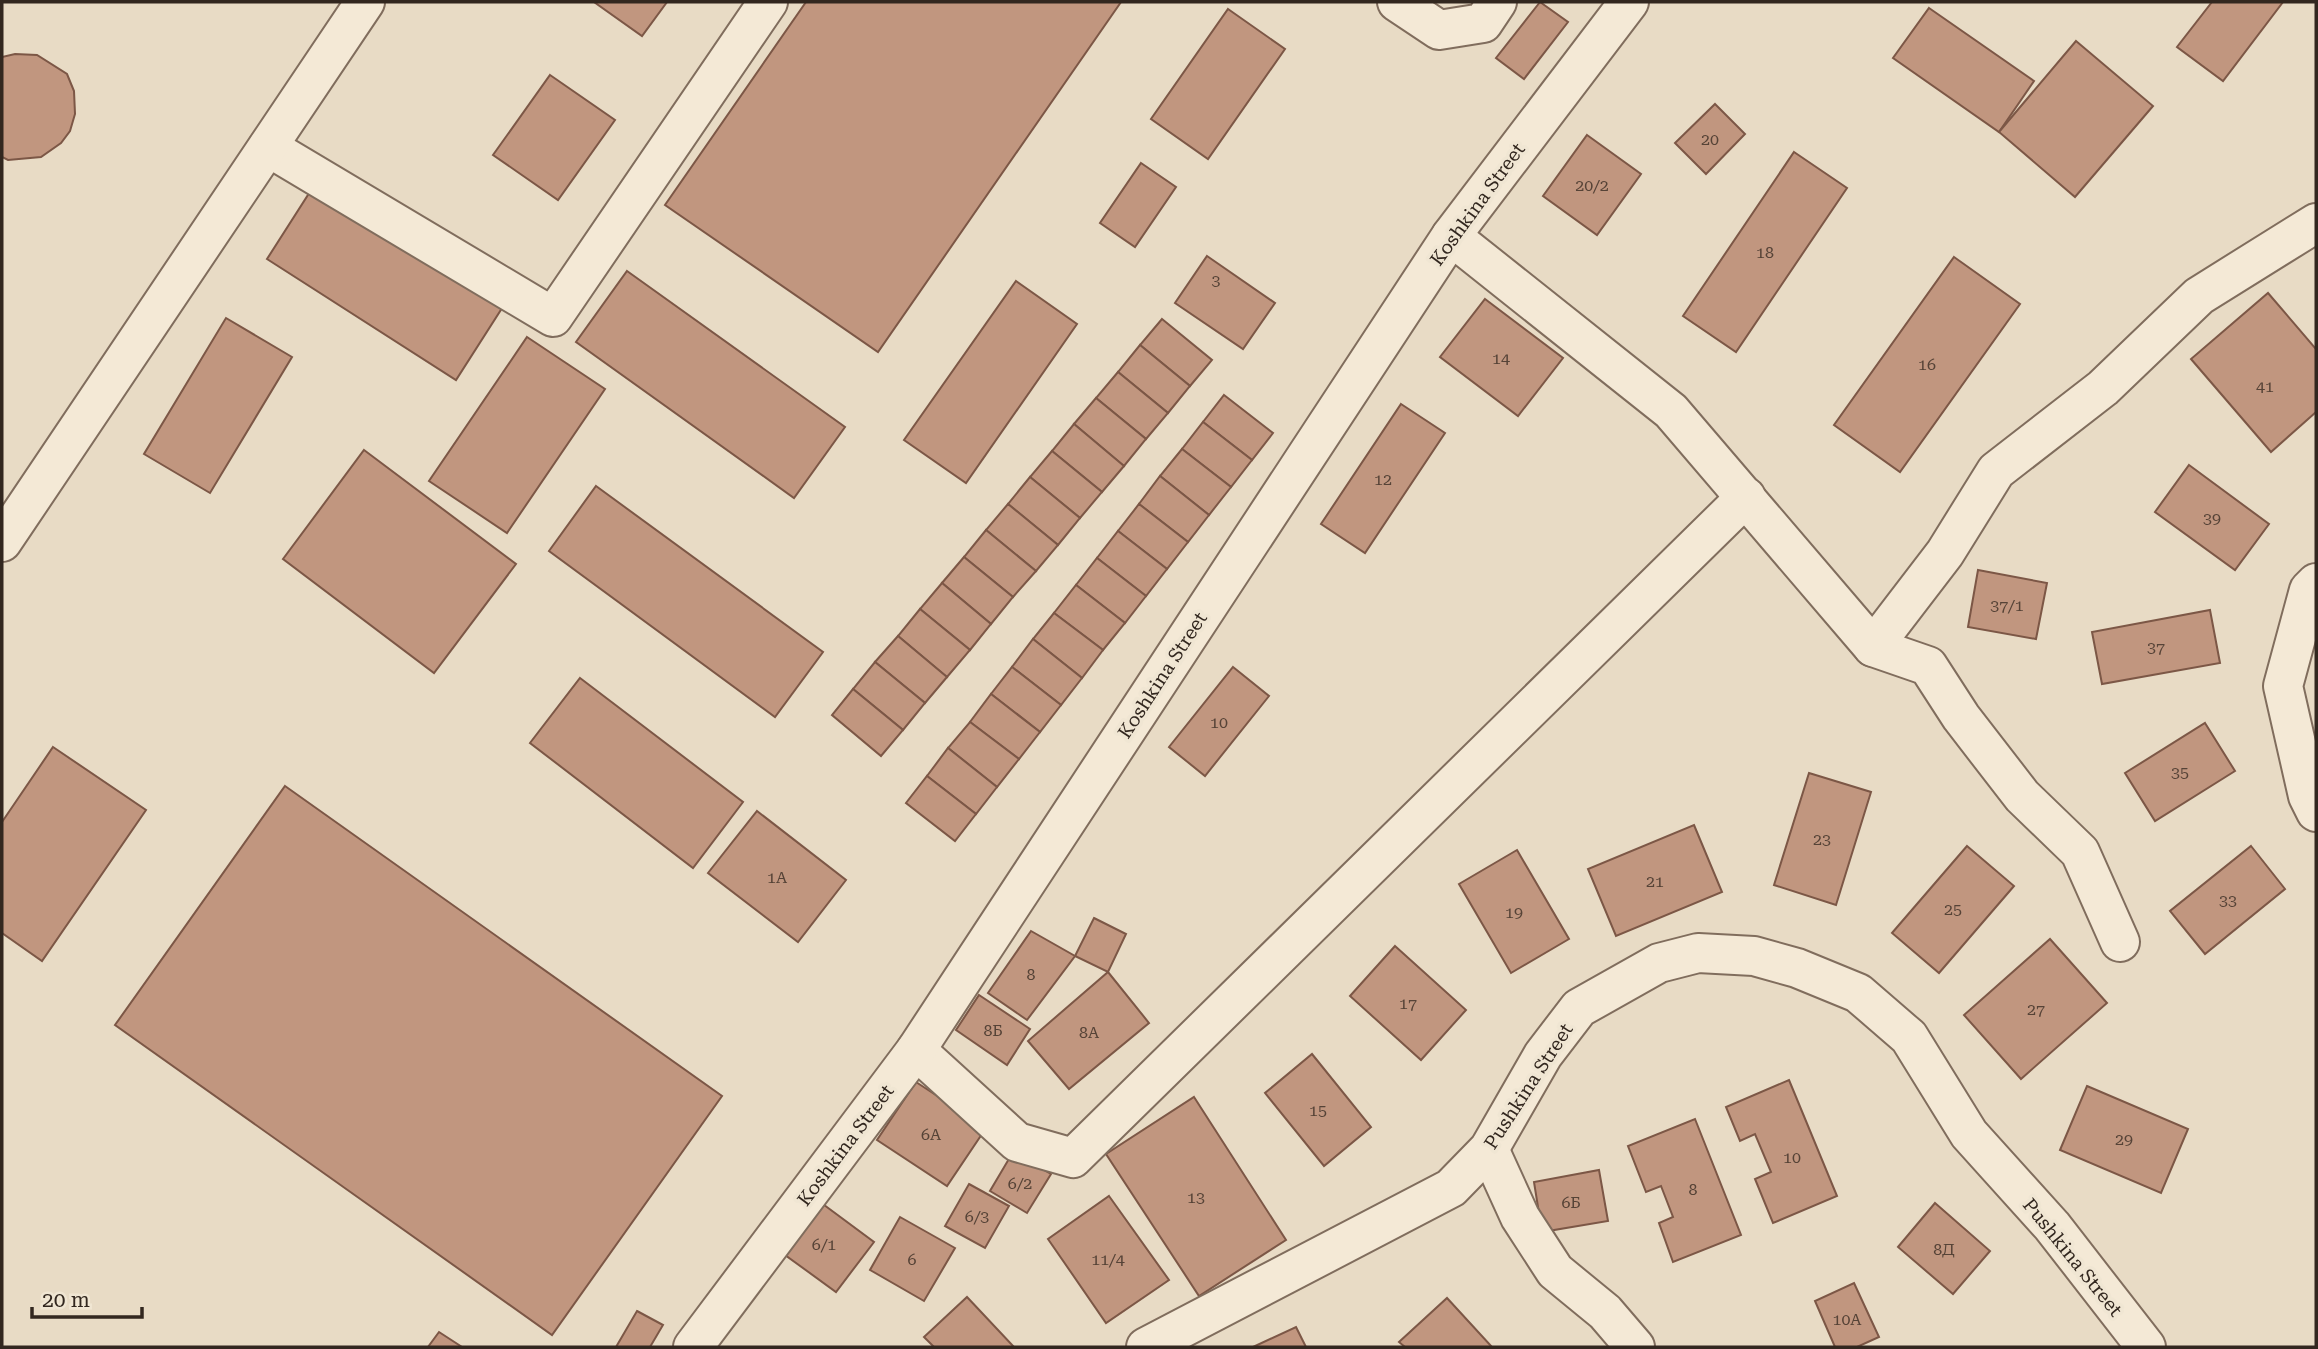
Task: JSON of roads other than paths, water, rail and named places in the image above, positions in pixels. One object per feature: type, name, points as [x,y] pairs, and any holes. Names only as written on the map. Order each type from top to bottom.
[{"type":"street","points":[[2,542],[365,2]]},
{"type":"street","points":[[268,147],[553,317],[768,2]]},
{"type":"street","points":[[1397,2],[1438,30],[1483,23],[1497,2]]},
{"type":"street","name":"Koshkina Street","points":[[693,1347],[916,1050],[1451,236],[1629,2]]},
{"type":"street","points":[[1873,647],[1945,553],[1996,471],[2103,388],[2199,296],[2316,223]]},
{"type":"street","points":[[1451,236],[1671,411],[1873,647],[1928,666],[1961,717],[2022,796],[2080,852],[2120,942]]},
{"type":"street","points":[[916,1050],[1017,1142],[1073,1158],[1746,497]]},
{"type":"street","points":[[2316,583],[2309,590],[2283,686],[2308,796],[2316,812]]},
{"type":"street","name":"Pushkina Street","points":[[1146,1347],[1451,1188],[1489,1149],[1543,1055],[1579,1008],[1659,963],[1698,953],[1754,956],[1797,968],[1858,993],[1909,1037],[1969,1134],[2052,1226],[2146,1347]]},
{"type":"street","points":[[1489,1149],[1520,1217],[1555,1271],[1605,1312],[1635,1347]]}]
